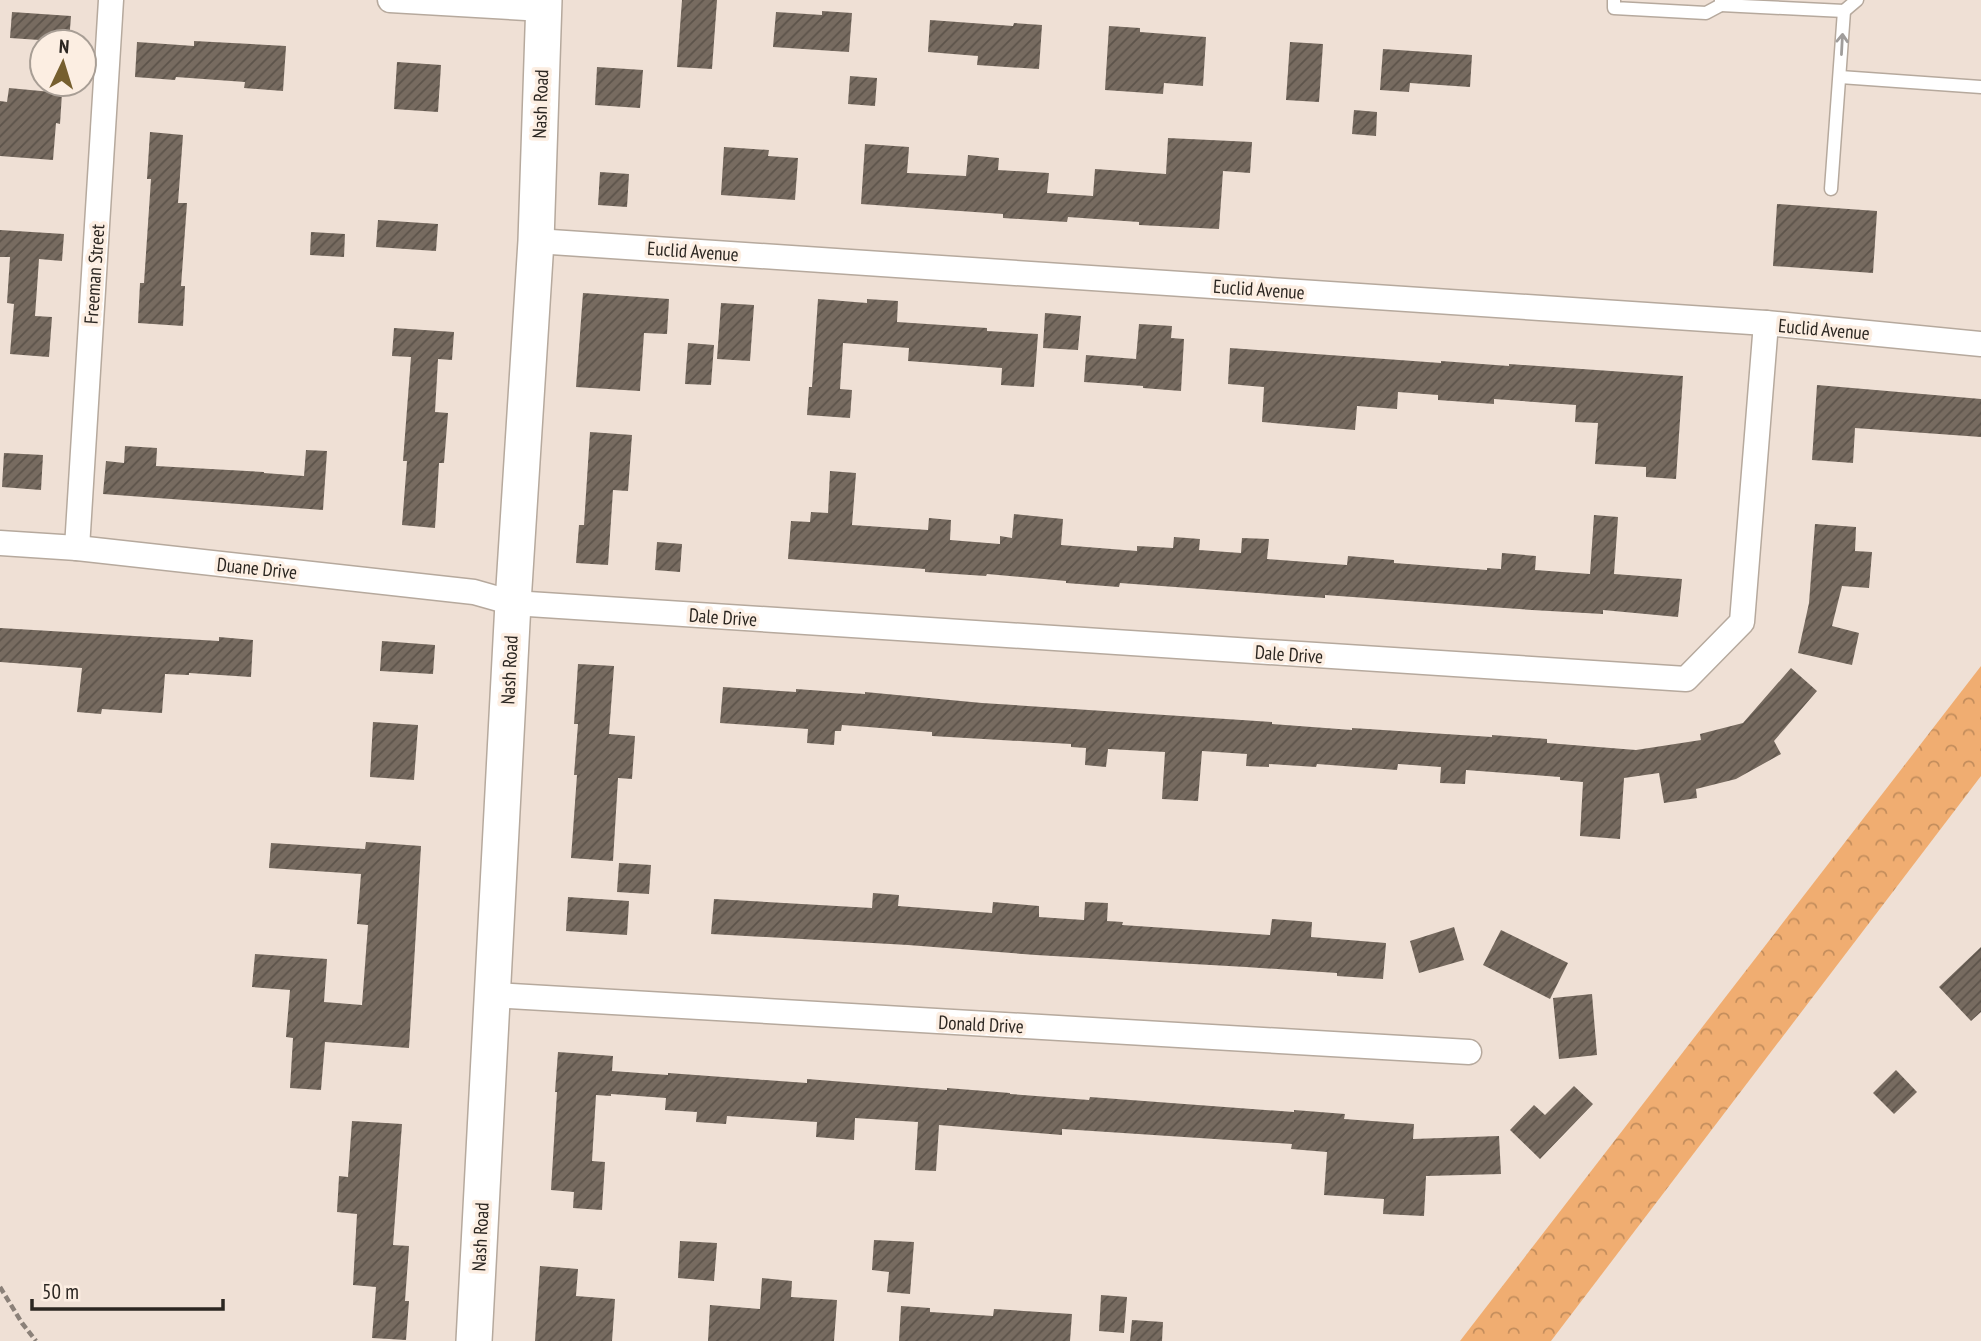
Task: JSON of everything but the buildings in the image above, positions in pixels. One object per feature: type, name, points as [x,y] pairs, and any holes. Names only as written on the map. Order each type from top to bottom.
[{"type":"main road","name":"Nash Road","points":[[474,1341],[513,603],[536,241],[544,5]]},
{"type":"street","name":"Freeman Street","points":[[77,548],[111,0]]},
{"type":"street","points":[[390,0],[544,5]]},
{"type":"street","name":"Euclid Avenue","points":[[536,241],[1766,323],[1981,344]]},
{"type":"street","name":"Dale Drive","points":[[513,603],[1686,679],[1742,622],[1766,323]]},
{"type":"street","name":"Duane Drive","points":[[0,543],[77,548],[474,592],[513,603]]},
{"type":"street","name":"Donald Drive","points":[[494,995],[1469,1052]]},
{"type":"lane","points":[[1614,0],[1614,8],[1684,6],[1706,13],[1721,3],[1844,11],[1857,0]]},
{"type":"lane","points":[[1831,189],[1844,11]]},
{"type":"lane","points":[[1840,77],[1981,87]]},
{"type":"path","points":[[0,1287],[36,1341]]},
{"type":"green space","points":[[1981,666],[1981,776],[1551,1341],[1460,1341]]}]
